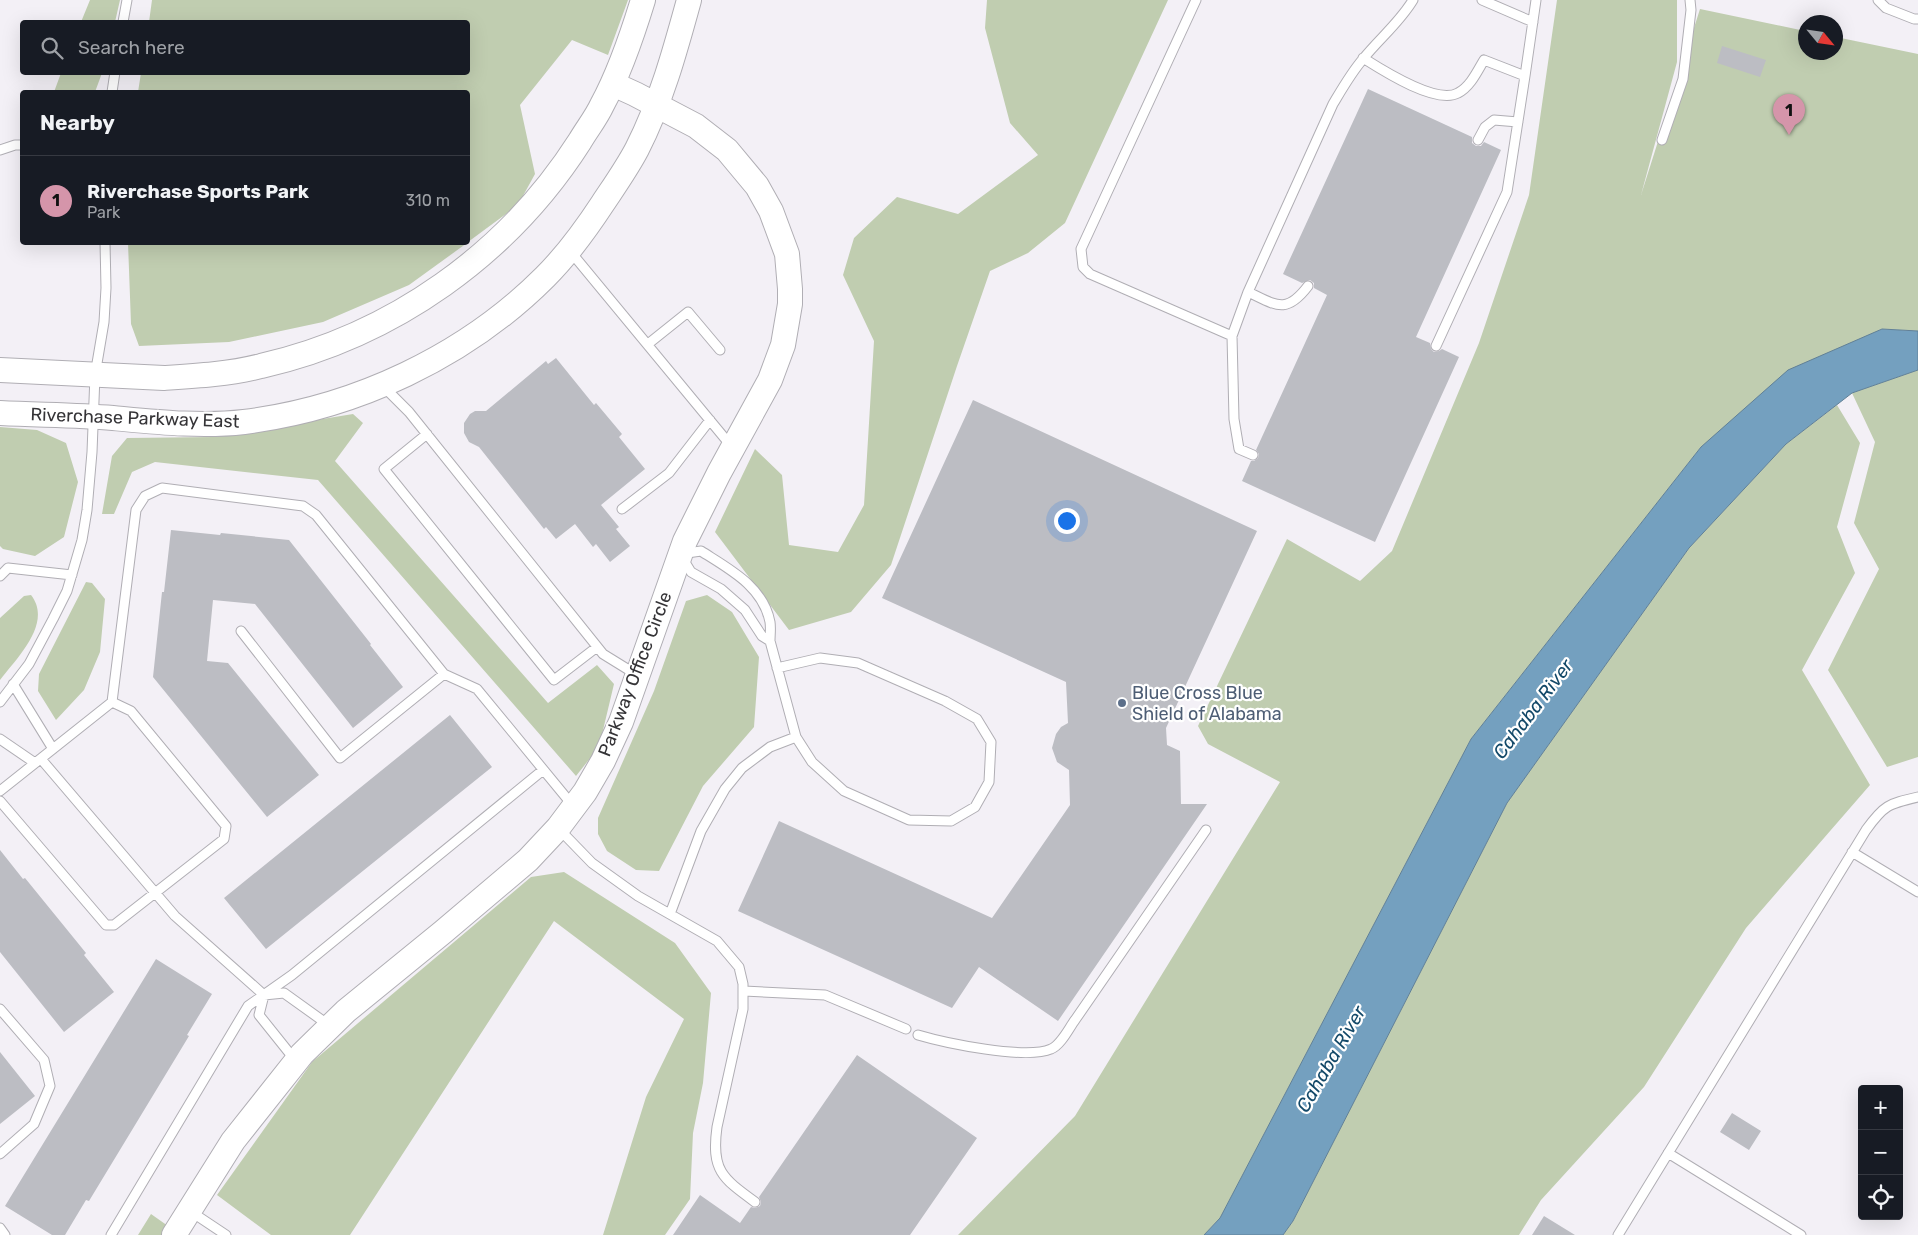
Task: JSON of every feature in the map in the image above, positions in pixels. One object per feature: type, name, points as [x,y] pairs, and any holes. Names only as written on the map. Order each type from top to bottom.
[{"type":"street","points":[[0,370],[164,378],[260,367],[344,340],[419,302],[462,272],[498,241],[536,202],[565,165],[613,84],[628,49],[643,0]]},
{"type":"street","name":"Riverchase Parkway East","points":[[0,413],[200,423],[242,422],[277,416],[349,398],[382,386],[447,352],[485,327],[524,297],[545,277],[570,250],[622,176],[636,151],[656,105],[689,0]]},
{"type":"street","name":"Parkway Office Circle","points":[[174,1235],[233,1141],[296,1062],[346,1011],[528,860],[558,828],[585,792],[603,761],[621,722],[680,554],[732,447],[770,380],[783,345],[790,304],[787,254],[772,211],[746,171],[727,150],[696,126],[613,84]]},
{"type":"lane","points":[[123,20],[127,0]]},
{"type":"lane","points":[[1196,0],[1081,249],[1083,267],[1090,274],[1232,336]]},
{"type":"lane","points":[[1254,455],[1239,449],[1234,419],[1232,336],[1248,292],[1333,104],[1363,58],[1397,23],[1414,0]]},
{"type":"lane","points":[[1482,0],[1533,22]]},
{"type":"lane","points":[[1436,346],[1507,192],[1536,0]]},
{"type":"lane","points":[[1662,140],[1683,79],[1691,10],[1690,0]]},
{"type":"lane","points":[[1878,0],[1886,8],[1918,19]]},
{"type":"lane","points":[[1363,58],[1401,81],[1442,96],[1456,94],[1464,89],[1476,75],[1484,60],[1525,76]]},
{"type":"lane","points":[[112,90],[114,75]]},
{"type":"lane","points":[[1478,140],[1485,127],[1494,120],[1518,122]]},
{"type":"lane","points":[[0,150],[20,145]]},
{"type":"lane","points":[[0,702],[29,664],[53,619],[72,575],[82,540],[87,510],[95,375],[104,322],[106,288],[105,245]]},
{"type":"lane","points":[[570,250],[732,447]]},
{"type":"lane","points":[[1248,292],[1276,305],[1287,305],[1299,298],[1308,286]]},
{"type":"lane","points":[[648,344],[688,312],[720,350]]},
{"type":"lane","points":[[382,386],[409,412],[603,654],[637,675]]},
{"type":"lane","points":[[622,509],[669,473],[710,420]]},
{"type":"lane","points":[[427,434],[384,469],[554,680],[597,647]]},
{"type":"lane","points":[[0,791],[112,702],[136,510],[145,496],[162,488],[303,506],[316,515],[444,674],[477,689],[574,807]]},
{"type":"lane","points":[[770,641],[762,636],[744,610],[721,589],[691,572],[680,554],[701,551],[732,570],[748,583],[761,598],[770,622],[770,641],[777,668],[796,737],[812,762],[844,791],[909,820],[951,822],[975,807],[989,782],[991,742],[977,719],[945,701],[858,663],[820,658],[777,668]]},
{"type":"lane","points":[[0,576],[8,568],[72,575]]},
{"type":"lane","points":[[241,631],[340,758],[444,674]]},
{"type":"lane","points":[[14,684],[53,749]]},
{"type":"lane","points":[[0,801],[106,925],[114,925],[224,838],[226,826],[132,711],[112,702]]},
{"type":"lane","points":[[670,914],[702,831],[726,789],[742,768],[770,747],[796,737]]},
{"type":"lane","points":[[0,740],[38,761],[175,916],[264,995],[284,993],[330,1026]]},
{"type":"lane","points":[[111,1235],[248,1006],[292,975],[543,770]]},
{"type":"lane","points":[[1618,1235],[1852,852],[1880,811],[1894,802],[1918,797]]},
{"type":"lane","points":[[558,828],[592,863],[638,896],[717,941],[739,967],[744,992],[743,1009],[714,1146],[717,1165],[723,1176],[755,1202]]},
{"type":"lane","points":[[918,1035],[945,1043],[992,1049],[1037,1053],[1053,1049],[1206,830]]},
{"type":"lane","points":[[1852,852],[1918,892]]},
{"type":"lane","points":[[744,992],[825,995],[906,1029]]},
{"type":"lane","points":[[264,995],[259,1015],[296,1062]]},
{"type":"lane","points":[[0,1008],[44,1060],[50,1086],[34,1124],[0,1154]]},
{"type":"lane","points":[[1668,1153],[1801,1235]]},
{"type":"lane","points":[[189,1211],[226,1235]]},
{"type":"lane","points":[[0,1228],[5,1235]]},
{"type":"green space","points":[[90,0],[120,0],[115,20],[82,20]]},
{"type":"green space","points":[[152,0],[628,0],[608,55],[572,40],[520,105],[535,174],[518,205],[470,241],[470,90],[138,90],[141,75],[470,75],[470,20],[149,20]]},
{"type":"green space","points":[[987,0],[1168,0],[1065,223],[1028,253],[990,271],[891,565],[851,612],[789,630],[715,532],[755,449],[782,475],[789,545],[838,552],[864,505],[874,341],[843,275],[854,238],[897,197],[958,214],[1038,155],[1010,123],[985,28]]},
{"type":"green space","points":[[1557,0],[1677,0],[1677,62],[1641,195],[1700,9],[1798,30],[1798,60],[1843,60],[1843,38],[1918,54],[1918,331],[1881,329],[1701,447],[1471,739],[1220,1218],[1204,1235],[958,1235],[1075,1116],[1280,782],[1208,744],[1198,726],[1287,539],[1360,581],[1392,551],[1479,343],[1529,195]]},
{"type":"green space","points":[[60,75],[101,75],[96,90],[55,90]]},
{"type":"green space","points":[[128,245],[464,245],[409,285],[323,322],[229,342],[139,346],[131,324]]},
{"type":"green space","points":[[1918,370],[1918,757],[1887,767],[1828,670],[1879,569],[1854,523],[1875,442],[1852,393]]},
{"type":"green space","points":[[1837,405],[1860,443],[1837,527],[1855,573],[1802,670],[1870,785],[1746,928],[1644,1087],[1541,1200],[1519,1235],[1283,1235],[1293,1221],[1507,803],[1689,548],[1786,444]]},
{"type":"green space","points":[[353,414],[363,423],[335,461],[548,703],[597,665],[614,684],[599,747],[576,776],[318,480],[155,462],[132,472],[114,514],[102,514],[112,456],[127,438],[213,437]]},
{"type":"green space","points":[[0,427],[37,430],[66,443],[78,482],[64,537],[35,556],[3,549],[0,546]]},
{"type":"green space","points":[[86,582],[92,583],[105,599],[100,652],[84,690],[56,720],[38,691],[39,674]]},
{"type":"green space","points":[[31,595],[37,606],[38,617],[35,628],[23,651],[0,680],[0,618],[24,596]]},
{"type":"green space","points":[[707,595],[732,612],[759,657],[754,727],[703,786],[659,871],[636,870],[607,851],[598,834],[598,818],[654,691],[686,601]]},
{"type":"green space","points":[[564,872],[675,943],[711,993],[703,1083],[693,1133],[690,1199],[665,1235],[603,1235],[646,1097],[684,1019],[554,921],[350,1235],[271,1235],[217,1195],[312,1062],[531,877]]},
{"type":"green space","points":[[151,1214],[168,1226],[163,1235],[138,1235]]},
{"type":"water","name":"Cahaba River","points":[[1882,329],[1918,331],[1918,370],[1852,393],[1786,444],[1689,548],[1507,803],[1293,1221],[1283,1235],[1204,1235],[1220,1218],[1471,739],[1701,447],[1788,370]]},
{"type":"building","points":[[1722,46],[1766,60],[1760,77],[1717,63]]},
{"type":"building","points":[[1368,89],[1472,137],[1472,143],[1476,146],[1481,146],[1484,142],[1501,150],[1416,337],[1430,343],[1431,349],[1434,352],[1442,349],[1459,357],[1375,542],[1242,481],[1251,461],[1258,458],[1259,454],[1256,450],[1327,295],[1314,288],[1314,283],[1310,280],[1302,283],[1283,274]]},
{"type":"building","points":[[556,358],[594,405],[596,403],[622,434],[619,437],[645,469],[601,505],[619,527],[616,529],[630,546],[610,562],[596,544],[593,547],[575,524],[556,539],[546,527],[544,529],[479,447],[469,442],[464,433],[464,423],[470,414],[475,411],[486,411],[546,361],[548,364]]},
{"type":"building","name":"Blue Cross Blue Shield of Alabama","points":[[973,400],[1257,531],[1166,728],[1167,745],[1180,751],[1181,804],[1207,804],[1058,1021],[979,967],[952,1008],[738,911],[779,821],[992,918],[1070,805],[1069,770],[1057,762],[1052,748],[1056,734],[1061,727],[1068,723],[1066,682],[882,598]]},
{"type":"building","points":[[171,530],[289,540],[403,687],[353,728],[255,604],[213,600],[207,661],[228,663],[319,775],[267,817],[153,677]]},
{"type":"building","points":[[450,715],[492,767],[266,949],[224,898]]},
{"type":"building","points":[[0,850],[86,953],[84,955],[114,992],[64,1032],[0,952]]},
{"type":"building","points":[[156,959],[212,994],[187,1035],[189,1036],[89,1201],[86,1200],[65,1235],[52,1235],[5,1206]]},
{"type":"building","points":[[0,1052],[35,1096],[0,1124]]},
{"type":"building","points":[[857,1055],[977,1138],[910,1235],[673,1235],[700,1195],[740,1223],[751,1207],[760,1206],[759,1197]]},
{"type":"building","points":[[1732,1113],[1761,1131],[1749,1150],[1720,1132]]},
{"type":"building","points":[[1544,1216],[1575,1235],[1532,1235]]},
{"type":"place","name":"Riverchase Sports Park","points":[[1789,135]]},
{"type":"place","name":"Blue Cross Blue Shield of Alabama","points":[[1122,703]]}]
